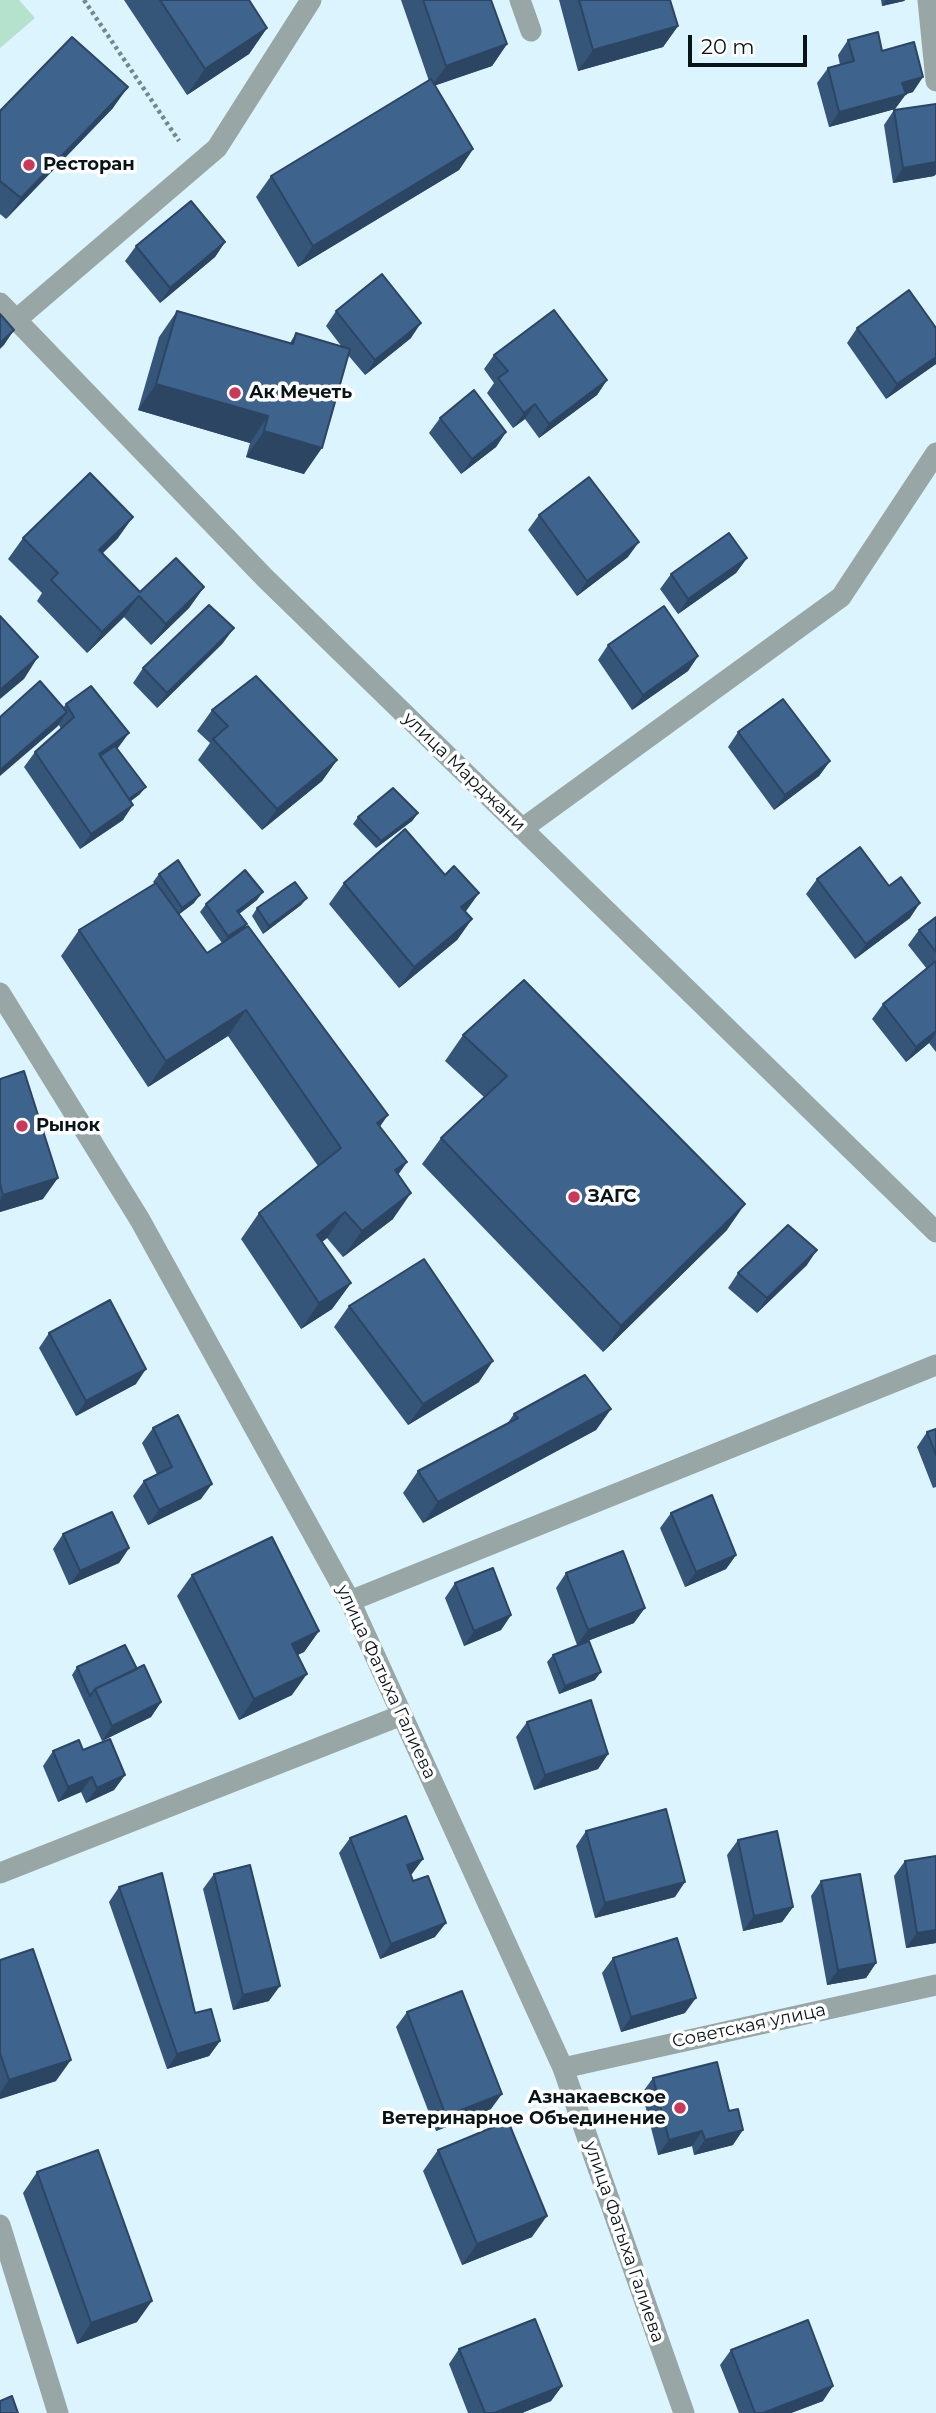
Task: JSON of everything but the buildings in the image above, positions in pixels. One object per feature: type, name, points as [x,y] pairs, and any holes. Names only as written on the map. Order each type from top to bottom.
[{"type":"street","points":[[16,320],[217,148],[311,0]]},
{"type":"street","points":[[520,0],[531,32]]},
{"type":"street","points":[[928,0],[936,80]]},
{"type":"street","name":"улица Марджани","points":[[0,303],[265,578],[936,1232]]},
{"type":"street","points":[[522,829],[841,597],[936,453]]},
{"type":"street","name":"улица Фатыха Галиева","points":[[0,993],[140,1220],[350,1601],[563,2068],[684,2413]]},
{"type":"street","points":[[350,1601],[936,1365]]},
{"type":"street","points":[[0,1873],[402,1715]]},
{"type":"street","name":"Советская улица","points":[[563,2068],[936,1985]]},
{"type":"street","points":[[0,2225],[58,2413]]},
{"type":"path","points":[[84,0],[196,166]]},
{"type":"green space","points":[[0,0],[19,0],[35,18],[0,48]]},
{"type":"place","name":"Ресторан","points":[[29,165]]},
{"type":"place","name":"Ак Мечеть","points":[[235,393]]},
{"type":"place","name":"Рынок","points":[[22,1126]]},
{"type":"place","name":"ЗАГС","points":[[574,1197]]},
{"type":"place","name":"Азнакаевское Ветеринарное Объединение","points":[[680,2108]]}]
